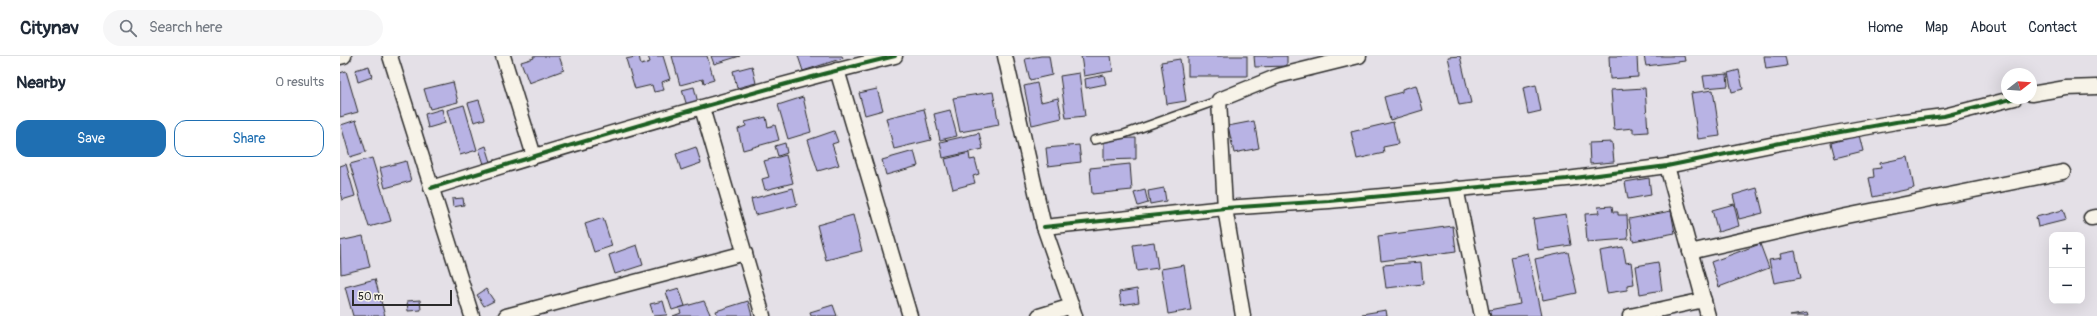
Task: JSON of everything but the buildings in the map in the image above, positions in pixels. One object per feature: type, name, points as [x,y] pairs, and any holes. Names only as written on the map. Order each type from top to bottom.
[{"type":"street","points":[[340,57],[344,56]]},
{"type":"street","points":[[390,56],[472,316]]},
{"type":"street","points":[[503,56],[534,156]]},
{"type":"street","points":[[431,188],[534,156],[702,108],[837,70],[895,56]]},
{"type":"street","points":[[1004,56],[1044,227],[1073,311],[1039,316]]},
{"type":"street","points":[[1243,316],[1225,208],[1219,100],[1278,76],[1359,56]]},
{"type":"street","points":[[837,70],[910,316]]},
{"type":"street","points":[[2037,93],[2066,88],[2097,87]]},
{"type":"street","points":[[1044,227],[1225,208],[1329,201],[1456,188],[1567,179],[1667,166],[1792,140],[1944,116],[2001,102]]},
{"type":"street","points":[[702,108],[763,316]]},
{"type":"street","points":[[1667,166],[1708,316]]},
{"type":"street","points":[[1690,252],[1846,216],[2063,172]]},
{"type":"street","points":[[1456,188],[1482,316]]},
{"type":"street","points":[[506,316],[745,253]]},
{"type":"street","points":[[1630,316],[1704,300]]},
{"type":"lane","points":[[1094,140],[1124,134],[1219,100]]},
{"type":"cycle path","points":[[431,188],[662,118],[895,56]]},
{"type":"cycle path","points":[[1044,227],[1225,208],[1329,201],[1567,179],[1667,166],[1785,142],[1896,122],[1944,116],[2001,102]]}]
